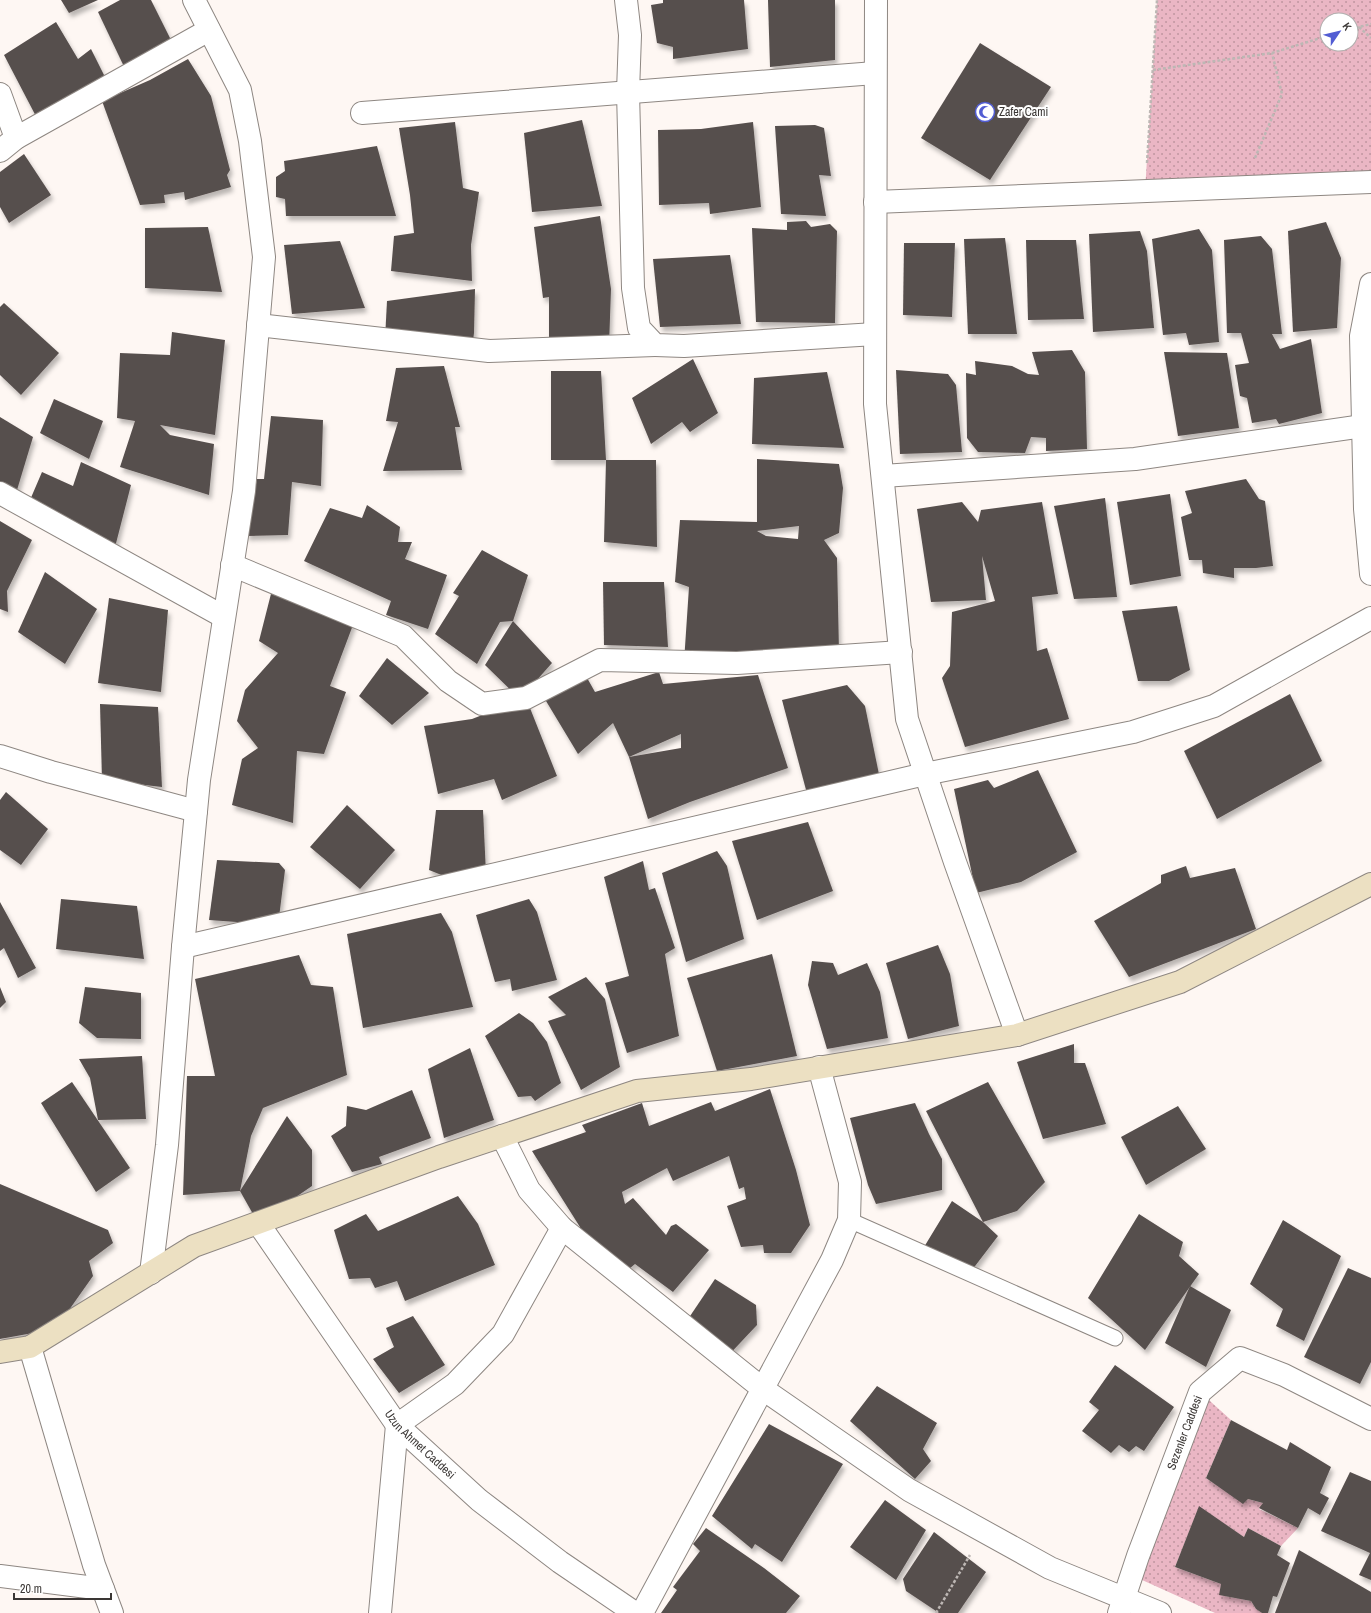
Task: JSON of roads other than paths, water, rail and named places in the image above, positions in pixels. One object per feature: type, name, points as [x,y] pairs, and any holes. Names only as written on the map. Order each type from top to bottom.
[{"type":"street","points":[[150,1273],[167,1145],[183,947],[199,780],[244,491],[264,257],[250,141],[240,90],[194,0]]},
{"type":"street","points":[[626,0],[630,35],[628,92],[633,288],[639,328],[655,345]]},
{"type":"street","points":[[876,0],[875,404],[907,719],[954,862],[1017,1035]]},
{"type":"street","points":[[0,94],[8,144],[209,30]]},
{"type":"street","points":[[362,113],[875,73]]},
{"type":"street","points":[[875,202],[1371,182]]},
{"type":"street","points":[[1371,284],[1361,336],[1365,509],[1371,574]]},
{"type":"street","points":[[258,325],[490,351],[655,345],[684,346],[875,334]]},
{"type":"street","points":[[883,476],[1135,459],[1363,426]]},
{"type":"street","points":[[0,493],[224,617]]},
{"type":"street","points":[[232,565],[403,636],[448,681],[482,704],[526,698],[600,660],[737,663],[901,652]]},
{"type":"street","points":[[183,947],[925,774],[1133,732],[1214,706],[1371,618]]},
{"type":"street","points":[[0,756],[51,772],[196,811]]},
{"type":"street","points":[[0,1352],[30,1347],[194,1246],[439,1157],[637,1091],[751,1078],[1017,1035],[1180,982],[1371,884]]},
{"type":"street","points":[[642,1613],[832,1260],[849,1220],[850,1182],[819,1067]]},
{"type":"street","points":[[502,1136],[529,1190],[562,1228],[763,1389],[909,1490],[1050,1568],[1121,1605],[1160,1613]]},
{"type":"street","name":"Uzun Ahmet Caddesi","points":[[258,1223],[397,1425],[479,1500],[560,1562],[635,1613]]},
{"type":"street","points":[[380,1613],[397,1425],[455,1384],[503,1334],[562,1228]]},
{"type":"street","points":[[30,1347],[94,1565],[112,1613]]},
{"type":"street","name":"Sezenler Caddesi","points":[[1121,1605],[1200,1392],[1240,1358],[1284,1375],[1371,1419]]},
{"type":"street","points":[[0,1576],[103,1589]]},
{"type":"lane","points":[[849,1220],[1115,1338]]},
{"type":"place","name":"Zafer Cami","points":[[985,112]]}]
